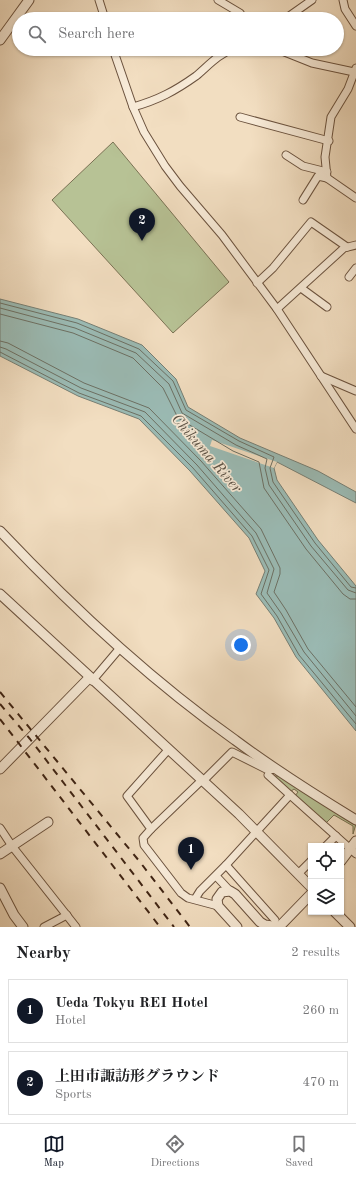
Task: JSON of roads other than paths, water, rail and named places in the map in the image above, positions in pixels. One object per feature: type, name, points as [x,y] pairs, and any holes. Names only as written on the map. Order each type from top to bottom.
[{"type":"street","points":[[20,12],[28,0]]},
{"type":"street","points":[[99,0],[103,12]]},
{"type":"street","points":[[218,0],[238,12]]},
{"type":"street","points":[[295,12],[312,0]]},
{"type":"street","points":[[343,0],[345,9],[356,26]]},
{"type":"street","points":[[0,40],[12,23]]},
{"type":"street","points":[[115,56],[133,107],[144,132],[165,166],[222,235],[277,309],[356,429]]},
{"type":"street","points":[[133,107],[155,101],[171,92],[196,75],[219,56]]},
{"type":"street","points":[[295,56],[312,63],[355,70],[348,89],[331,117],[326,157],[327,175]]},
{"type":"street","points":[[240,117],[329,141]]},
{"type":"street","points":[[286,155],[303,166],[327,175],[356,198]]},
{"type":"street","points":[[303,200],[318,176],[327,175]]},
{"type":"street","points":[[257,283],[273,268],[311,222],[347,247]]},
{"type":"street","points":[[277,309],[347,247],[356,245]]},
{"type":"street","points":[[349,277],[356,268]]},
{"type":"street","points":[[301,288],[327,307]]},
{"type":"street","points":[[320,376],[356,391]]},
{"type":"street","points":[[0,531],[58,591],[120,648],[234,740],[276,769],[356,820]]},
{"type":"street","points":[[0,594],[257,832],[308,884]]},
{"type":"street","points":[[0,769],[91,679],[120,648]]},
{"type":"street","points":[[151,829],[127,796],[168,750]]},
{"type":"street","points":[[237,927],[218,906],[184,896],[144,845],[144,838],[151,829],[232,752],[268,770],[276,769]]},
{"type":"street","points":[[268,775],[353,852]]},
{"type":"street","points":[[195,900],[200,891],[216,876],[290,795]]},
{"type":"street","points":[[0,854],[48,822]]},
{"type":"street","points":[[0,828],[12,846],[76,927]]},
{"type":"street","points":[[329,843],[336,836]]},
{"type":"street","points":[[344,859],[353,852],[356,841]]},
{"type":"street","points":[[298,874],[308,864]]},
{"type":"street","points":[[226,865],[278,925]]},
{"type":"street","points":[[216,876],[247,907],[260,924],[278,925],[308,897]]},
{"type":"street","points":[[0,888],[14,915],[23,927]]},
{"type":"street","points":[[218,906],[218,896],[222,892],[230,891]]},
{"type":"street","points":[[247,907],[256,899]]},
{"type":"street","points":[[44,927],[68,915]]},
{"type":"street","points":[[338,915],[350,927]]},
{"type":"water","name":"Chikuma River","points":[[0,299],[78,319],[142,345],[176,379],[188,407],[240,438],[318,471],[356,492],[356,503],[277,462],[274,468],[277,480],[318,540],[356,586],[356,731],[296,657],[274,618],[256,594],[265,571],[249,538],[190,471],[139,419],[78,396],[0,356]]},
{"type":"railway","points":[[0,692],[140,862],[190,927]]},
{"type":"railway","points":[[0,704],[30,739],[174,927]]},
{"type":"railway","points":[[0,719],[160,927]]},
{"type":"place","name":"上田市諏訪形グラウンド","points":[[142,241]]},
{"type":"place","name":"Ueda Tokyu REI Hotel","points":[[191,870]]}]
